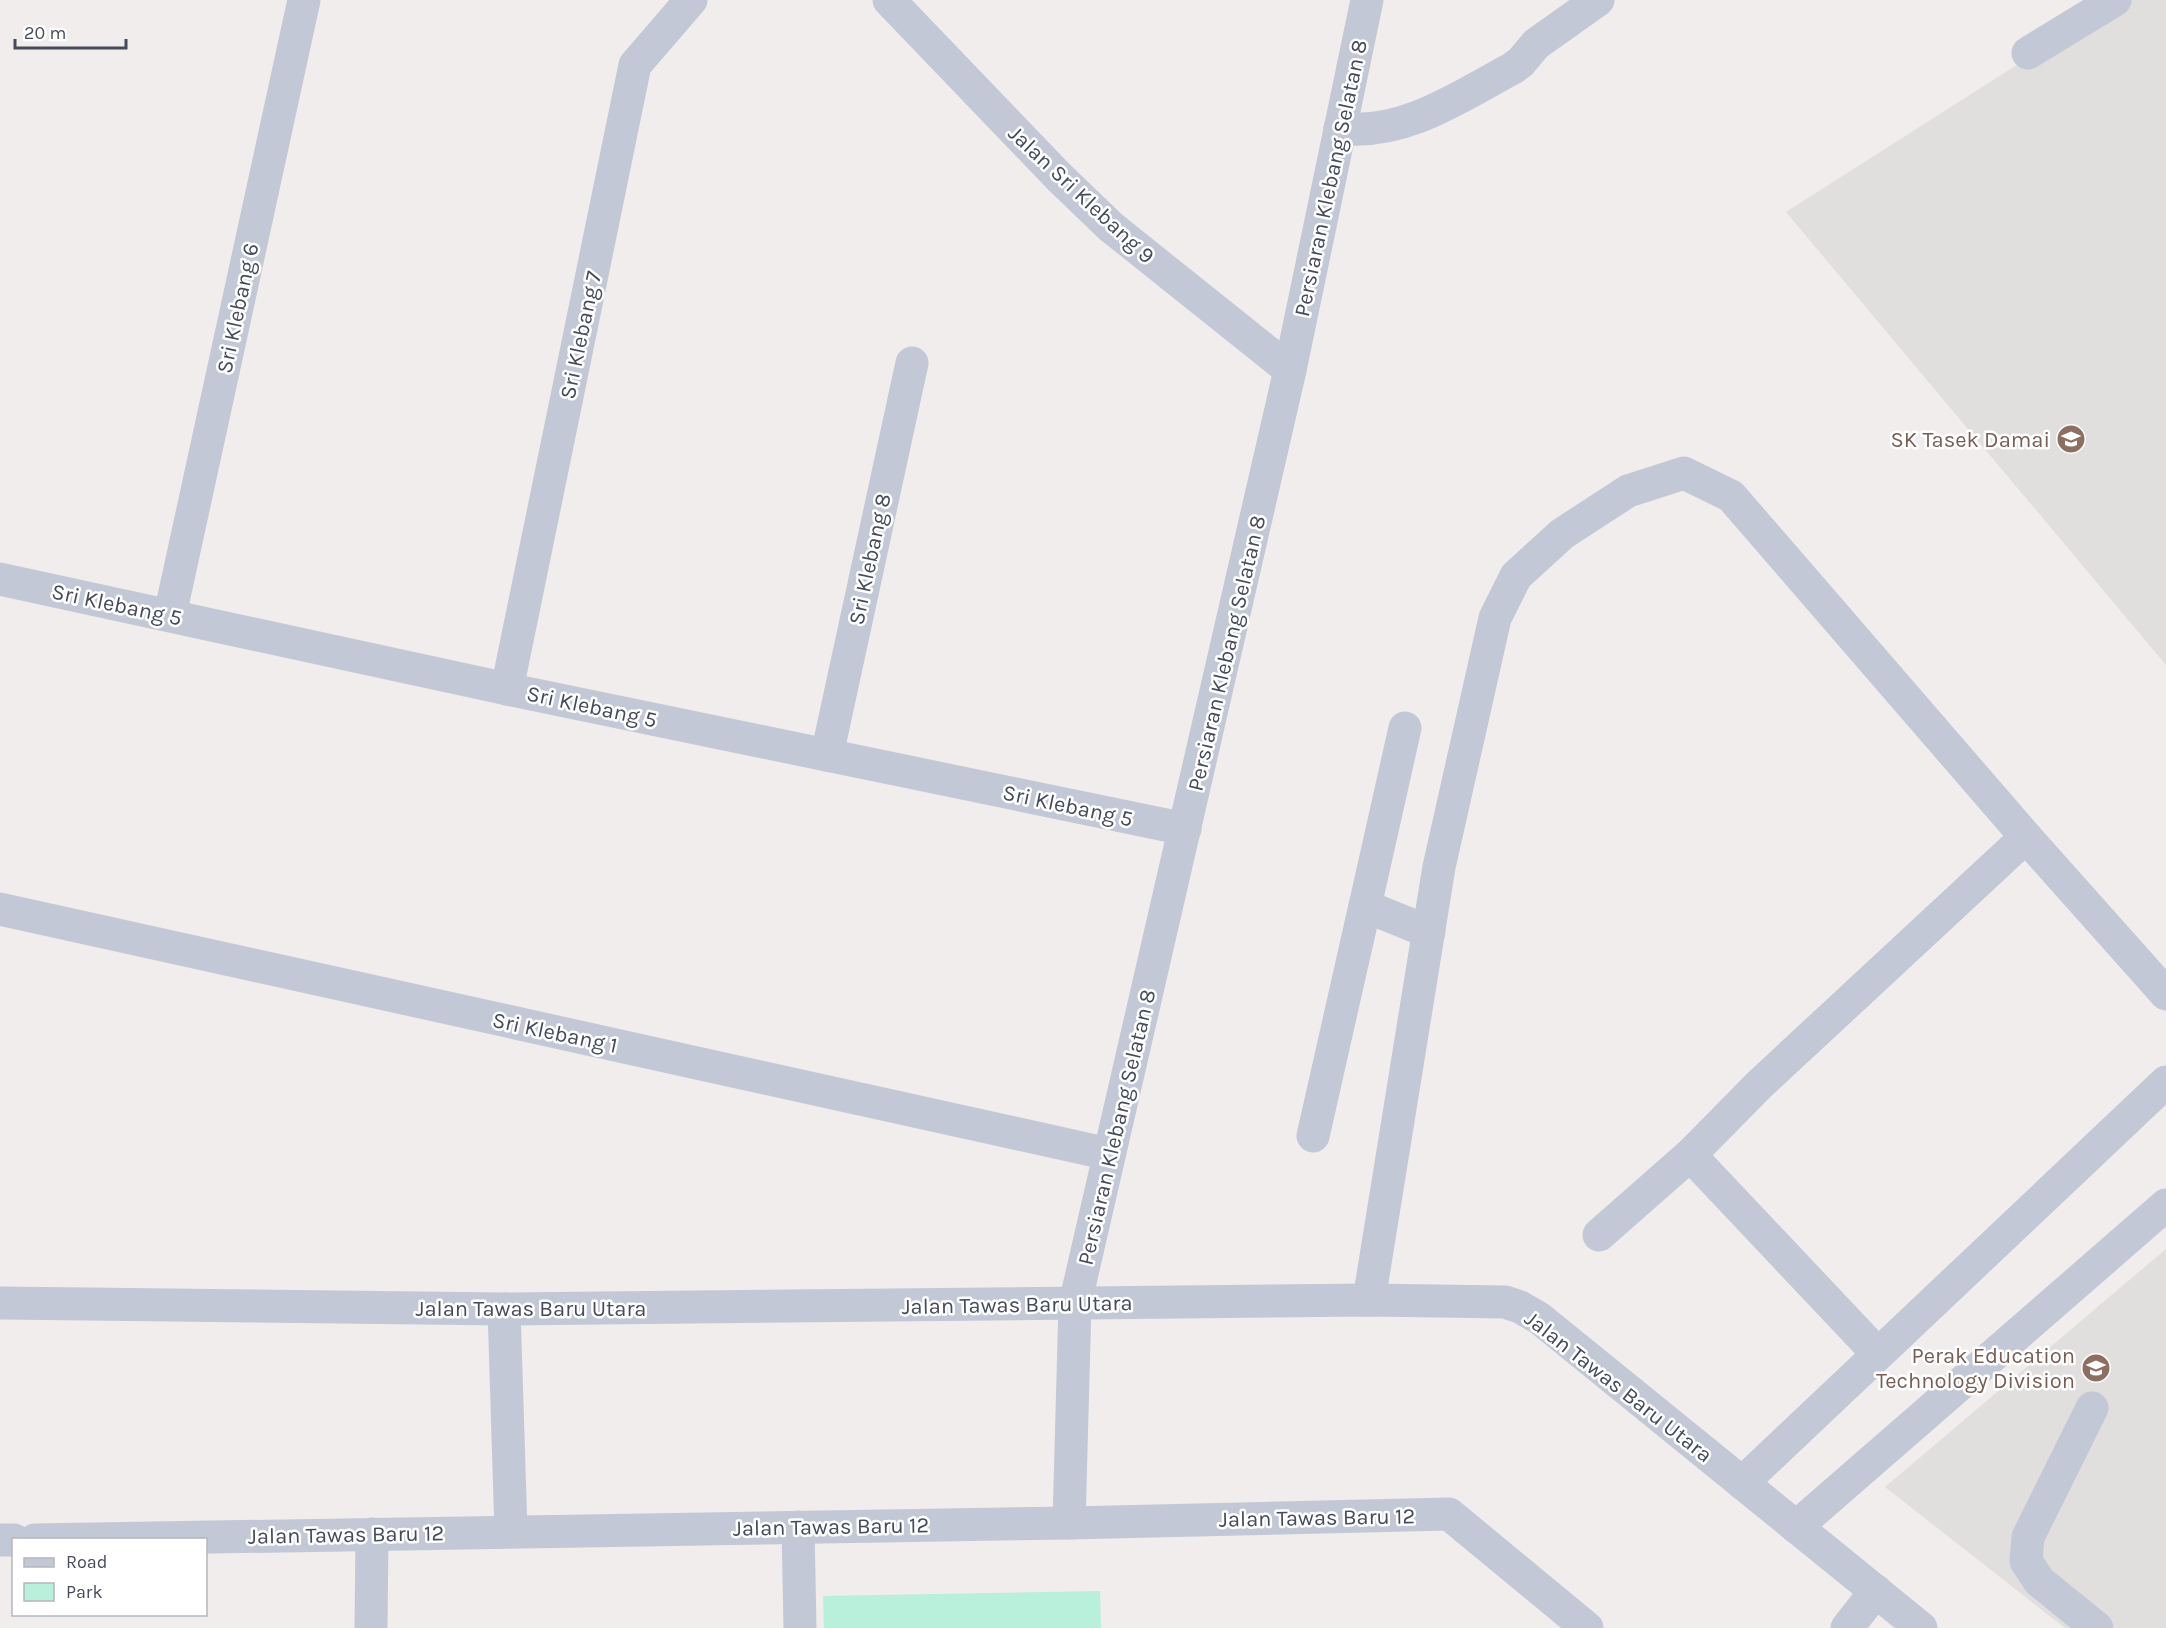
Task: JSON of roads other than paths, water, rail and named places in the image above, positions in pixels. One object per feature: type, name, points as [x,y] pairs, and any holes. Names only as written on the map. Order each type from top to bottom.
[{"type":"street","name":"Sri Klebang 6","points":[[170,615],[304,0]]},
{"type":"street","name":"Sri Klebang 7","points":[[507,689],[635,65],[691,0]]},
{"type":"street","name":"Jalan Sri Klebang 9","points":[[889,0],[1059,177],[1111,227],[1290,370]]},
{"type":"street","name":"Persiaran Klebang Selatan 8","points":[[1069,1524],[1076,1304],[1290,370],[1367,0]]},
{"type":"street","points":[[1340,128],[1367,131],[1415,118],[1443,105],[1513,68],[1536,44],[1598,0]]},
{"type":"street","points":[[2028,53],[2115,0]]},
{"type":"street","name":"Sri Klebang 8","points":[[826,755],[912,363]]},
{"type":"street","points":[[1369,1300],[1439,867],[1495,618],[1516,576],[1562,534],[1628,491],[1684,473],[1731,496],[2026,837],[2166,994]]},
{"type":"street","name":"Sri Klebang 5","points":[[0,579],[507,689],[1185,829]]},
{"type":"street","points":[[1313,1136],[1405,728]]},
{"type":"street","points":[[1599,1235],[1690,1155],[1759,1085],[2026,837]]},
{"type":"street","points":[[1365,906],[1429,932]]},
{"type":"street","name":"Sri Klebang 1","points":[[0,909],[1109,1154]]},
{"type":"street","points":[[1742,1483],[2166,1082]]},
{"type":"street","points":[[1690,1155],[1878,1354]]},
{"type":"street","points":[[1796,1527],[2166,1205]]},
{"type":"street","name":"Jalan Tawas Baru Utara","points":[[0,1303],[504,1309],[1369,1300],[1505,1302],[1520,1307],[1539,1318],[1921,1628]]},
{"type":"street","points":[[504,1309],[511,1531]]},
{"type":"street","points":[[2092,1408],[2028,1537],[2026,1561],[2039,1581],[2097,1628]]},
{"type":"street","name":"Jalan Tawas Baru 12","points":[[102,1538],[1069,1524],[1449,1514],[1587,1628]]},
{"type":"street","points":[[798,1527],[800,1628]]},
{"type":"street","points":[[371,1628],[372,1534]]},
{"type":"street","points":[[1847,1628],[1876,1591]]},
{"type":"place","name":"SK Tasek Damai","points":[[2071,439]]},
{"type":"place","name":"Perak Education Technology Division","points":[[2096,1368]]}]
